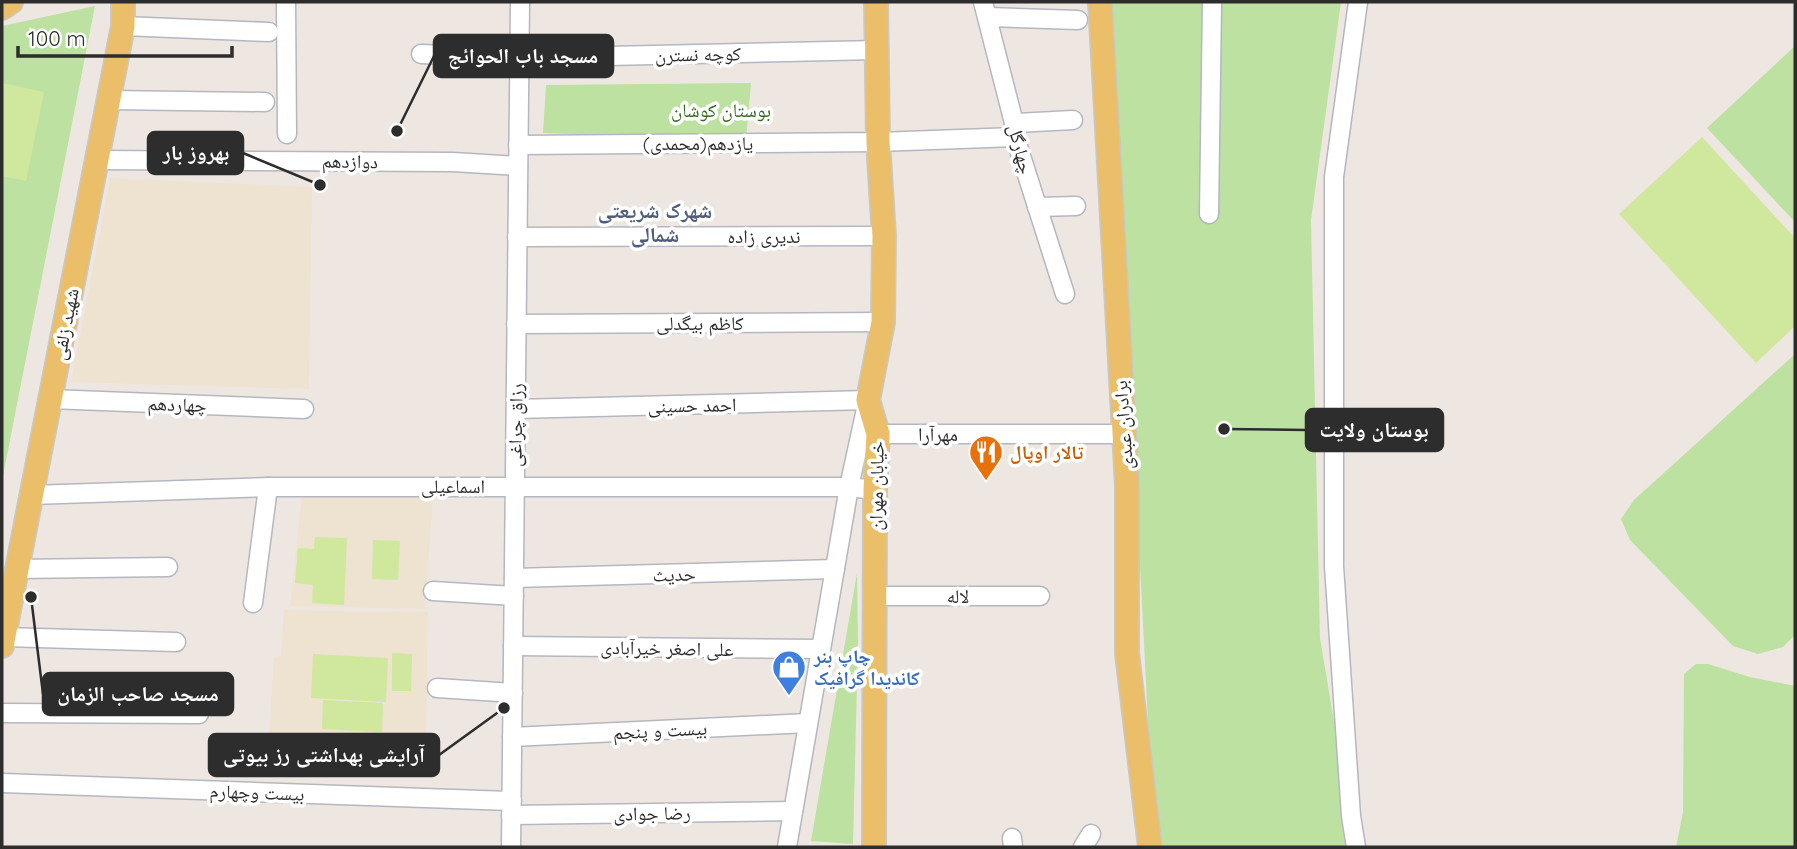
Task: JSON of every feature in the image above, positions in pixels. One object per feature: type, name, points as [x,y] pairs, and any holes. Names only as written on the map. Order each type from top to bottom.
[{"type":"main road","points":[[2,8],[11,2]]},
{"type":"main road","name":"شهید زلفی","points":[[3,641],[123,26],[123,2]]},
{"type":"main road","name":"خیابان مهران","points":[[874,847],[877,434],[868,400],[883,322],[884,236],[878,142],[876,2]]},
{"type":"main road","name":"برادران عبدی","points":[[1100,2],[1127,486],[1127,653],[1150,847]]},
{"type":"street","points":[[286,2],[287,134]]},
{"type":"street","name":"رزاق چراغی","points":[[511,847],[520,2]]},
{"type":"street","points":[[1209,214],[1212,2]]},
{"type":"street","points":[[1356,847],[1351,816],[1335,580],[1334,177],[1358,2]]},
{"type":"street","points":[[986,10],[1078,20]]},
{"type":"street","name":"چهارگل","points":[[986,10],[1015,130],[1065,294]]},
{"type":"street","points":[[123,26],[269,32]]},
{"type":"street","name":"کوچه نسترن","points":[[421,54],[519,58],[877,50]]},
{"type":"street","points":[[109,100],[265,102]]},
{"type":"street","points":[[878,142],[1015,130],[1073,120]]},
{"type":"street","name":"یازدهم(محمدی)","points":[[518,145],[878,142]]},
{"type":"street","name":"دوازدهم","points":[[97,160],[370,161],[518,166]]},
{"type":"street","points":[[1037,207],[1076,206]]},
{"type":"street","name":"ندیری زاده","points":[[517,237],[884,236]]},
{"type":"street","name":"کاظم بیگدلی","points":[[516,324],[883,322]]},
{"type":"street","name":"چهاردهم","points":[[50,399],[304,409]]},
{"type":"street","points":[[787,847],[849,487],[868,400]]},
{"type":"street","name":"احمد حسینی","points":[[516,409],[868,400]]},
{"type":"street","name":"مهرآرا","points":[[877,434],[1124,434]]},
{"type":"street","points":[[253,603],[268,486]]},
{"type":"street","name":"اسماعیلی","points":[[31,495],[268,486],[849,487],[875,490]]},
{"type":"street","points":[[17,569],[168,566]]},
{"type":"street","name":"حدیث","points":[[433,591],[835,569]]},
{"type":"street","name":"لاله","points":[[875,596],[1040,596]]},
{"type":"street","points":[[3,641],[176,642]]},
{"type":"street","name":"علی اصغر خیرآبادی","points":[[513,646],[821,649]]},
{"type":"street","points":[[437,688],[513,693]]},
{"type":"street","points":[[2,713],[199,714]]},
{"type":"street","name":"بیست و پنجم","points":[[512,737],[808,723]]},
{"type":"street","name":"بیست وچهارم","points":[[2,783],[511,808]]},
{"type":"street","name":"رضا جوادی","points":[[511,808],[793,811]]},
{"type":"shaded area","points":[[110,178],[312,187],[309,389],[71,382]]},
{"type":"shaded area","points":[[302,495],[433,497],[425,609],[290,606]]},
{"type":"shaded area","points":[[284,610],[428,612],[426,741],[325,732],[324,743],[304,743],[304,757],[293,756],[292,771],[267,769],[274,657],[281,656]]},
{"type":"green space","points":[[1111,2],[1341,2],[1311,220],[1320,638],[1355,847],[1163,847],[1149,741]]},
{"type":"green space","points":[[95,6],[2,481],[2,26]]},
{"type":"green space","points":[[1795,46],[1795,220],[1794,221],[1707,128]]},
{"type":"green space","points":[[2,83],[44,92],[26,181],[2,176]]},
{"type":"green space","name":"بوستان کوشان","points":[[751,83],[746,140],[543,133],[546,85]]},
{"type":"green space","points":[[1702,137],[1795,238],[1795,326],[1756,363],[1619,214]]},
{"type":"green space","points":[[1795,354],[1795,635],[1783,647],[1758,654],[1733,646],[1630,540],[1621,519],[1634,500]]},
{"type":"green space","points":[[315,537],[347,538],[344,605],[312,603],[313,585],[295,583],[298,548],[314,549]]},
{"type":"green space","points":[[373,540],[400,541],[398,580],[372,579]]},
{"type":"green space","points":[[857,573],[853,844],[811,841]]},
{"type":"green space","points":[[392,653],[412,654],[411,691],[392,691]]},
{"type":"green space","points":[[313,654],[388,658],[386,702],[311,698]]},
{"type":"green space","points":[[1696,664],[1708,664],[1750,677],[1795,686],[1795,847],[1676,847],[1683,812],[1684,674]]},
{"type":"green space","points":[[323,700],[383,703],[382,732],[322,729]]},
{"type":"place","name":"مسجد باب الحوائج","points":[[397,131]]},
{"type":"place","name":"بهروز بار","points":[[320,185]]},
{"type":"place","name":"بوستان ولایت","points":[[1224,429]]},
{"type":"place","name":"تالار اوپال","points":[[986,482]]},
{"type":"place","name":"مسجد صاحب الزمان","points":[[31,597]]},
{"type":"place","name":"چاپ بنر کاندیدا گرافیک","points":[[789,697]]},
{"type":"place","name":"آرایشی بهداشتی رز بیوتی","points":[[504,708]]},
{"type":"district","name":"شهرک شریعتی شمالی","points":[[655,222]]}]
